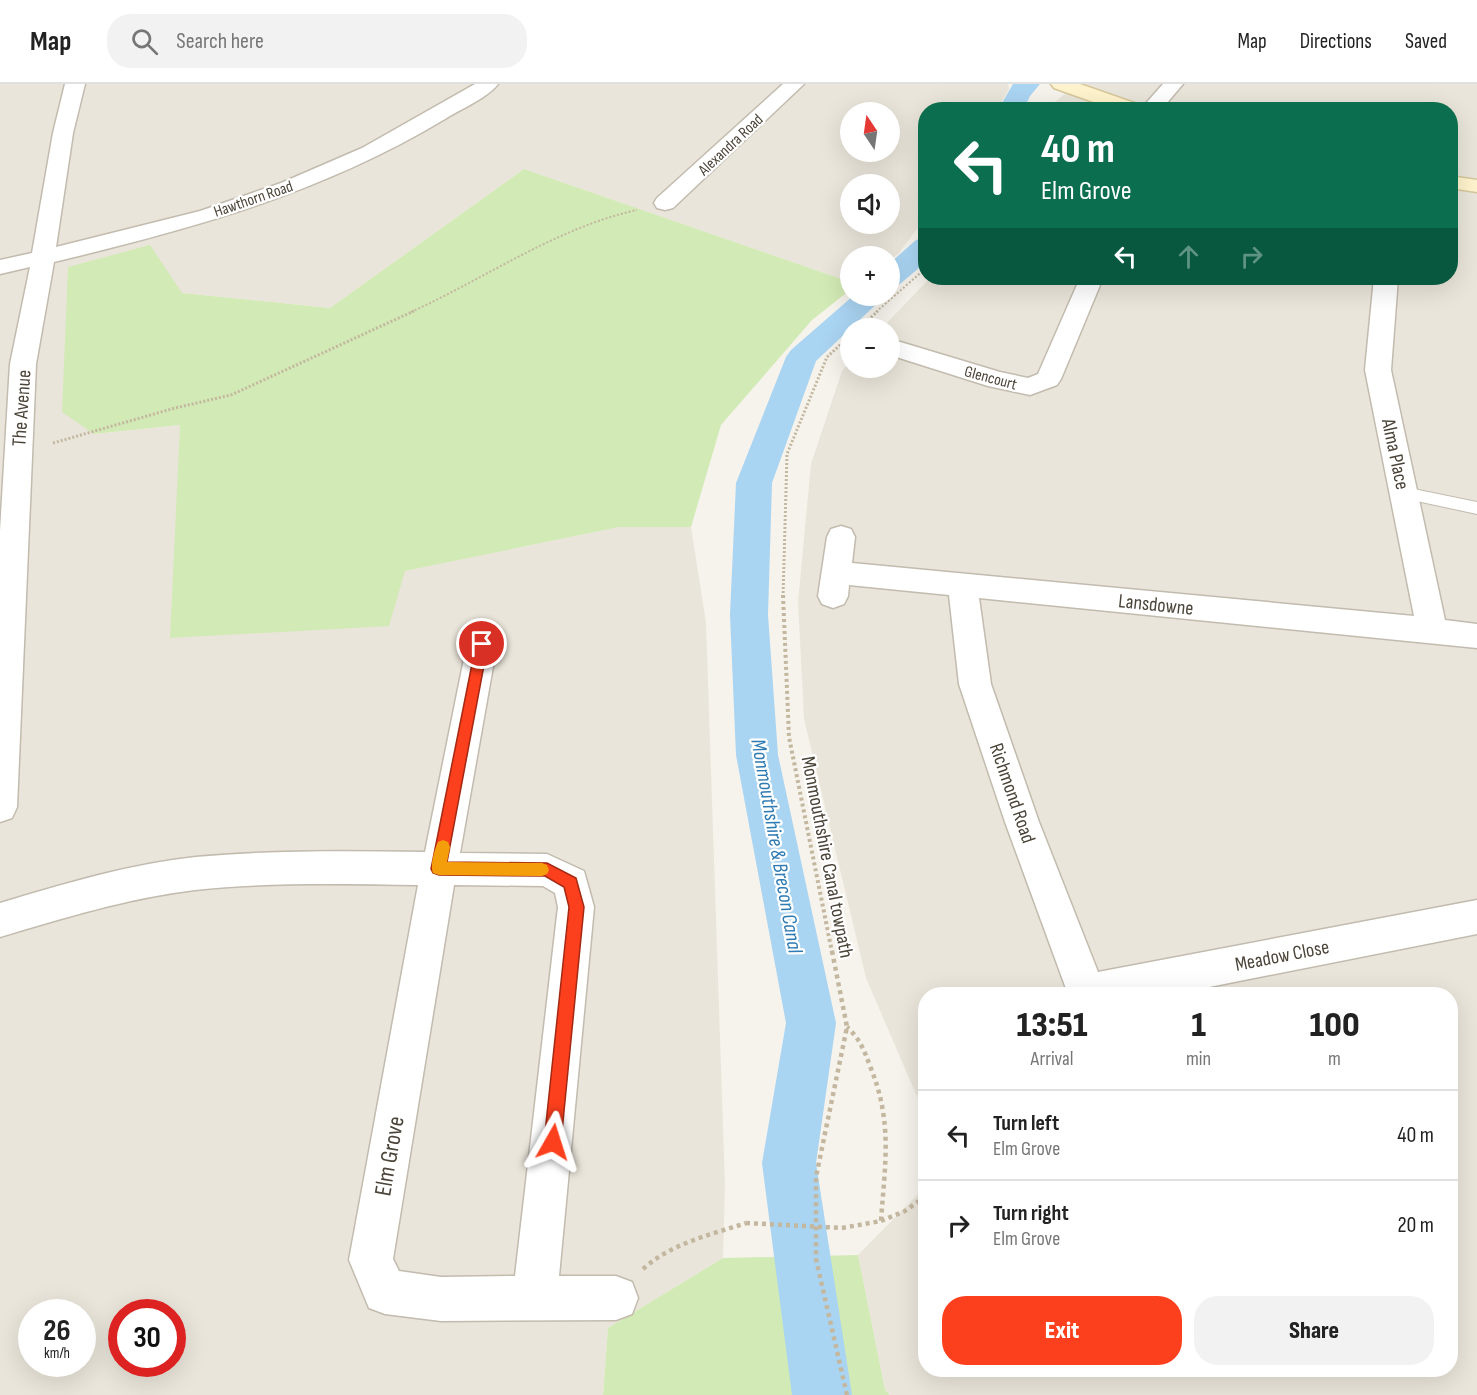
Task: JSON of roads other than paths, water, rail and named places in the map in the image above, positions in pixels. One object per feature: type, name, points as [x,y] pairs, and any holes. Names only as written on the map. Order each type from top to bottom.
[{"type":"street","name":"The Avenue","points":[[0,807],[3,696],[23,364],[63,133],[75,84]]},
{"type":"street","name":"Hawthorn Road","points":[[0,267],[90,248],[178,224],[328,172],[418,127],[488,84]]},
{"type":"street","name":"Alexandra Road","points":[[666,203],[794,84]]},
{"type":"street","points":[[1157,102],[1173,84]]},
{"type":"street","points":[[1064,85],[1113,102]]},
{"type":"street","points":[[1458,183],[1477,186]]},
{"type":"street","name":"Glencourt","points":[[900,350],[997,380],[1030,387],[1048,379],[1088,285]]},
{"type":"street","name":"Alma Place","points":[[1385,285],[1378,370],[1432,630]]},
{"type":"street","name":"Lansdowne","points":[[841,537],[834,584],[963,585],[1477,636]]},
{"type":"street","name":"Richmond Road","points":[[963,585],[967,633],[975,684],[1022,822],[1084,987]]},
{"type":"street","name":"Elm Grove","points":[[482,644],[439,869],[371,1260],[385,1292],[441,1299],[616,1298]]},
{"type":"street","points":[[0,920],[88,894],[194,874],[296,867],[547,870],[571,883],[576,907],[535,1298]]},
{"type":"street","name":"Meadow Close","points":[[1122,987],[1477,917]]},
{"type":"lane","points":[[1404,493],[1477,508]]},
{"type":"waterway","name":"Monmouthshire & Brecon Canal","points":[[1014,102],[1019,92],[1028,84]]},
{"type":"waterway","name":"Monmouthshire & Brecon Canal","points":[[900,269],[918,253]]},
{"type":"waterway","name":"Monmouthshire & Brecon Canal","points":[[822,1395],[789,1163],[811,1023],[757,755],[749,615],[754,483],[802,357],[859,306]]}]
